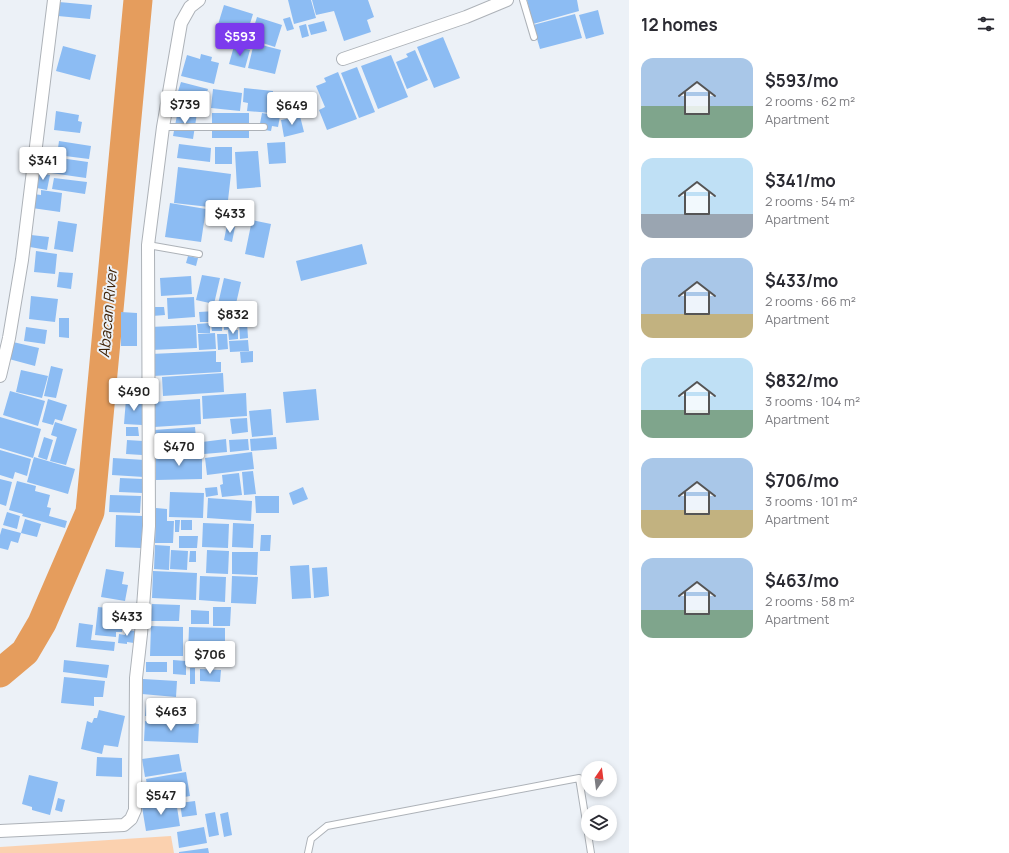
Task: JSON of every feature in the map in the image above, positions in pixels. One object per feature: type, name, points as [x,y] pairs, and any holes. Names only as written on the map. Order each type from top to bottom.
[{"type":"street","points":[[0,376],[9,338],[22,260],[54,0]]},
{"type":"street","points":[[0,831],[124,825],[131,819],[135,810],[136,678],[141,634],[149,526],[148,245],[163,127],[182,23],[190,7],[198,0]]},
{"type":"street","points":[[343,59],[466,17],[507,0]]},
{"type":"lane","points":[[523,0],[534,37]]},
{"type":"lane","points":[[163,127],[264,127]]},
{"type":"lane","points":[[148,245],[200,254]]},
{"type":"lane","points":[[308,853],[311,839],[327,826],[579,778],[583,805]]},
{"type":"lane","points":[[589,841],[591,853]]},
{"type":"shaded area","points":[[171,836],[174,853],[0,853],[0,847]]},
{"type":"building","points":[[288,0],[311,0],[316,18],[294,24]]},
{"type":"building","points":[[312,0],[368,0],[374,17],[367,20],[371,32],[344,41],[334,11],[316,15]]},
{"type":"building","points":[[527,0],[577,0],[579,11],[533,24]]},
{"type":"building","points":[[59,2],[92,5],[90,19],[58,16]]},
{"type":"building","points":[[224,5],[253,14],[245,40],[216,31]]},
{"type":"building","points":[[598,10],[604,34],[586,39],[579,15]]},
{"type":"building","points":[[575,14],[582,38],[540,49],[533,25]]},
{"type":"building","points":[[257,17],[282,25],[275,47],[250,39]]},
{"type":"building","points":[[290,17],[294,29],[287,31],[283,19]]},
{"type":"building","points":[[324,21],[327,31],[311,35],[308,25]]},
{"type":"building","points":[[306,24],[309,36],[302,38],[299,26]]},
{"type":"building","points":[[443,37],[460,78],[434,88],[417,47]]},
{"type":"building","points":[[254,43],[281,50],[275,74],[248,68]]},
{"type":"building","points":[[63,46],[96,55],[90,80],[56,71]]},
{"type":"building","points":[[234,46],[250,50],[245,68],[229,64]]},
{"type":"building","points":[[415,50],[428,80],[407,89],[396,62],[408,57],[406,54]]},
{"type":"building","points":[[201,54],[212,57],[211,61],[219,63],[214,84],[181,76],[187,55],[200,59]]},
{"type":"building","points":[[391,55],[408,97],[378,109],[361,66]]},
{"type":"building","points":[[357,67],[375,112],[359,118],[341,73]]},
{"type":"building","points":[[338,72],[357,119],[327,130],[319,110],[325,107],[316,86],[326,82],[324,78]]},
{"type":"building","points":[[181,82],[208,89],[202,109],[175,101]]},
{"type":"building","points":[[244,88],[273,91],[271,113],[247,111],[248,103],[243,102]]},
{"type":"building","points":[[213,89],[242,93],[240,111],[211,108]]},
{"type":"building","points":[[178,110],[197,113],[193,139],[173,136]]},
{"type":"building","points":[[56,111],[79,115],[78,121],[82,122],[80,133],[54,130]]},
{"type":"building","points":[[212,113],[249,113],[249,138],[212,138]]},
{"type":"building","points":[[262,113],[280,116],[278,127],[272,126],[271,131],[259,129]]},
{"type":"building","points":[[300,116],[304,132],[284,137],[281,120]]},
{"type":"building","points":[[59,141],[91,146],[89,159],[57,155]]},
{"type":"building","points":[[285,142],[286,163],[269,164],[267,143]]},
{"type":"building","points":[[179,144],[211,148],[210,162],[177,158]]},
{"type":"building","points":[[215,147],[232,147],[232,164],[215,164]]},
{"type":"building","points":[[258,151],[261,187],[237,189],[235,152]]},
{"type":"building","points":[[46,156],[88,162],[86,178],[44,172]]},
{"type":"building","points":[[178,167],[231,174],[227,209],[174,203]]},
{"type":"building","points":[[39,173],[50,175],[47,190],[37,188]]},
{"type":"building","points":[[54,178],[87,182],[85,194],[52,189]]},
{"type":"building","points":[[41,190],[62,193],[60,212],[32,208],[34,194],[41,195]]},
{"type":"building","points":[[170,203],[206,209],[201,242],[165,237]]},
{"type":"building","points":[[252,220],[271,224],[264,258],[245,254]]},
{"type":"building","points":[[58,221],[77,224],[73,252],[54,249]]},
{"type":"building","points":[[227,225],[235,227],[232,242],[224,240]]},
{"type":"building","points":[[31,235],[49,237],[47,250],[30,247]]},
{"type":"building","points":[[362,244],[367,264],[301,281],[296,261]]},
{"type":"building","points":[[36,251],[57,254],[55,274],[34,272]]},
{"type":"building","points":[[188,256],[198,258],[196,266],[186,263]]},
{"type":"building","points":[[59,272],[73,273],[71,289],[57,287]]},
{"type":"building","points":[[202,275],[220,278],[214,304],[196,300]]},
{"type":"building","points":[[191,276],[192,294],[161,296],[160,278]]},
{"type":"building","points":[[224,278],[241,282],[235,308],[218,304]]},
{"type":"building","points":[[31,296],[58,299],[55,322],[29,319]]},
{"type":"building","points":[[194,297],[195,317],[168,319],[167,298]]},
{"type":"building","points":[[151,307],[164,307],[165,315],[152,316]]},
{"type":"building","points":[[222,308],[238,311],[236,320],[231,319],[230,322],[220,320]]},
{"type":"building","points":[[216,311],[217,322],[200,322],[199,312]]},
{"type":"building","points":[[121,312],[137,313],[137,346],[121,346]]},
{"type":"building","points":[[59,318],[69,318],[69,338],[59,337]]},
{"type":"building","points":[[239,322],[247,322],[248,338],[240,339]]},
{"type":"building","points":[[210,323],[210,333],[198,333],[197,324]]},
{"type":"building","points":[[211,323],[222,323],[222,331],[212,331]]},
{"type":"building","points":[[236,323],[236,329],[224,330],[224,324]]},
{"type":"building","points":[[196,325],[197,348],[151,350],[150,327]]},
{"type":"building","points":[[26,327],[47,330],[45,344],[24,341]]},
{"type":"building","points":[[228,330],[238,330],[238,339],[229,340]]},
{"type":"building","points":[[215,333],[216,349],[199,350],[198,334]]},
{"type":"building","points":[[217,334],[227,334],[228,349],[218,350]]},
{"type":"building","points":[[248,340],[249,351],[230,352],[229,341]]},
{"type":"building","points":[[13,342],[39,348],[35,366],[9,359]]},
{"type":"building","points":[[216,351],[216,362],[221,362],[221,372],[153,376],[151,354]]},
{"type":"building","points":[[253,351],[253,362],[241,363],[240,352]]},
{"type":"building","points":[[51,366],[63,369],[56,398],[44,396]]},
{"type":"building","points":[[21,370],[48,376],[42,398],[16,392]]},
{"type":"building","points":[[223,373],[224,392],[163,396],[162,377]]},
{"type":"building","points":[[316,389],[319,420],[286,423],[283,392]]},
{"type":"building","points":[[10,391],[45,401],[38,426],[3,415]]},
{"type":"building","points":[[246,393],[247,416],[203,419],[202,396]]},
{"type":"building","points":[[48,399],[67,405],[62,421],[55,419],[53,425],[42,422]]},
{"type":"building","points":[[126,399],[144,400],[142,425],[124,424]]},
{"type":"building","points":[[200,399],[201,424],[154,427],[153,402]]},
{"type":"building","points":[[271,409],[273,435],[252,437],[249,411]]},
{"type":"building","points":[[0,417],[41,429],[33,458],[0,448]]},
{"type":"building","points":[[247,418],[248,432],[232,434],[230,419]]},
{"type":"building","points":[[55,422],[77,429],[66,465],[50,461],[57,437],[51,435]]},
{"type":"building","points":[[126,427],[138,427],[139,436],[126,436]]},
{"type":"building","points":[[195,427],[197,450],[156,453],[154,430]]},
{"type":"building","points":[[44,437],[53,440],[47,460],[38,457]]},
{"type":"building","points":[[276,437],[277,449],[251,451],[250,439]]},
{"type":"building","points":[[226,439],[227,452],[204,454],[202,442]]},
{"type":"building","points":[[248,439],[249,450],[230,452],[229,440]]},
{"type":"building","points":[[127,440],[143,441],[142,455],[126,454]]},
{"type":"building","points":[[0,450],[31,459],[27,476],[15,472],[13,479],[0,475]]},
{"type":"building","points":[[252,452],[254,469],[207,475],[205,458]]},
{"type":"building","points":[[156,455],[202,455],[202,479],[156,480]]},
{"type":"building","points":[[34,457],[75,469],[68,494],[27,482]]},
{"type":"building","points":[[113,458],[145,460],[144,477],[112,475]]},
{"type":"building","points":[[253,471],[256,494],[244,495],[242,472]]},
{"type":"building","points":[[239,473],[242,495],[222,497],[220,485],[223,484],[222,475]]},
{"type":"building","points":[[120,478],[143,479],[143,493],[119,492]]},
{"type":"building","points":[[0,479],[12,482],[6,506],[0,504]]},
{"type":"building","points":[[17,481],[36,486],[35,491],[50,495],[47,507],[51,508],[49,516],[67,521],[65,528],[22,516],[23,514],[9,510]]},
{"type":"building","points":[[217,487],[218,495],[206,497],[205,488]]},
{"type":"building","points":[[303,487],[308,499],[293,505],[289,493]]},
{"type":"building","points":[[170,492],[204,493],[203,518],[169,517]]},
{"type":"building","points":[[110,495],[141,496],[140,513],[109,512]]},
{"type":"building","points":[[255,496],[279,496],[279,513],[256,513]]},
{"type":"building","points":[[208,498],[252,501],[251,521],[207,518]]},
{"type":"building","points":[[156,508],[167,509],[167,521],[174,521],[173,543],[155,543]]},
{"type":"building","points":[[7,512],[20,516],[17,529],[3,525]]},
{"type":"building","points":[[116,515],[143,516],[141,548],[115,547]]},
{"type":"building","points":[[25,519],[41,524],[37,537],[21,533]]},
{"type":"building","points":[[175,520],[180,520],[179,532],[175,532]]},
{"type":"building","points":[[181,520],[192,520],[192,530],[181,530]]},
{"type":"building","points":[[203,523],[229,524],[228,548],[202,547]]},
{"type":"building","points":[[233,523],[254,524],[253,548],[232,547]]},
{"type":"building","points":[[2,528],[21,533],[18,543],[11,541],[8,550],[0,548],[0,535]]},
{"type":"building","points":[[261,535],[271,535],[270,551],[260,551]]},
{"type":"building","points":[[179,536],[198,536],[197,548],[179,548]]},
{"type":"building","points":[[155,545],[170,546],[169,570],[154,569]]},
{"type":"building","points":[[171,550],[188,551],[187,570],[170,569]]},
{"type":"building","points":[[207,550],[229,551],[228,574],[206,573]]},
{"type":"building","points":[[190,551],[196,551],[196,562],[189,562]]},
{"type":"building","points":[[232,552],[258,552],[257,575],[232,574]]},
{"type":"building","points":[[309,565],[311,598],[292,599],[290,566]]},
{"type":"building","points":[[327,567],[329,596],[314,598],[312,568]]},
{"type":"building","points":[[106,569],[124,572],[122,584],[128,585],[125,601],[101,597]]},
{"type":"building","points":[[153,571],[197,573],[196,600],[152,598]]},
{"type":"building","points":[[200,576],[226,577],[225,602],[199,600]]},
{"type":"building","points":[[232,576],[258,577],[256,604],[231,603]]},
{"type":"building","points":[[152,604],[180,605],[179,621],[151,621]]},
{"type":"building","points":[[98,607],[129,610],[127,627],[122,626],[122,632],[116,632],[116,637],[95,635]]},
{"type":"building","points":[[213,607],[231,607],[230,626],[213,626]]},
{"type":"building","points":[[191,610],[209,611],[209,624],[191,624]]},
{"type":"building","points":[[79,623],[93,625],[91,640],[115,642],[114,651],[76,647]]},
{"type":"building","points":[[151,626],[183,627],[183,656],[150,656]]},
{"type":"building","points":[[189,627],[225,628],[225,655],[188,654]]},
{"type":"building","points":[[125,630],[136,631],[134,643],[118,643],[119,634],[125,635]]},
{"type":"building","points":[[64,660],[109,665],[107,678],[63,672]]},
{"type":"building","points":[[173,660],[186,661],[186,675],[173,674]]},
{"type":"building","points":[[146,662],[167,662],[167,672],[146,672]]},
{"type":"building","points":[[190,668],[195,668],[195,684],[190,684]]},
{"type":"building","points":[[200,669],[221,670],[220,682],[200,681]]},
{"type":"building","points":[[64,677],[105,681],[103,697],[94,697],[94,706],[61,703]]},
{"type":"building","points":[[143,679],[177,681],[176,697],[142,694]]},
{"type":"building","points":[[154,698],[182,699],[181,717],[145,716],[146,704],[154,705]]},
{"type":"building","points":[[99,710],[125,716],[118,747],[104,745],[102,754],[81,749],[87,721],[92,723],[94,718],[97,718]]},
{"type":"building","points":[[145,721],[199,724],[198,743],[144,741]]},
{"type":"building","points":[[179,754],[182,771],[145,777],[142,759]]},
{"type":"building","points":[[97,757],[122,758],[122,777],[96,776]]},
{"type":"building","points":[[186,772],[190,796],[150,803],[146,779]]},
{"type":"building","points":[[29,775],[58,782],[50,815],[32,810],[32,807],[22,804]]},
{"type":"building","points":[[58,798],[65,800],[62,812],[55,810]]},
{"type":"building","points":[[176,801],[180,826],[146,831],[142,807]]},
{"type":"building","points":[[195,801],[197,815],[182,817],[180,803]]},
{"type":"building","points":[[215,812],[219,835],[209,837],[205,814]]},
{"type":"building","points":[[228,812],[232,835],[224,837],[220,814]]},
{"type":"building","points":[[204,827],[207,843],[179,848],[177,832]]},
{"type":"building","points":[[208,848],[209,853],[179,853],[179,852]]},
{"type":"waterway","name":"Abacan River","points":[[0,673],[25,652],[42,623],[90,512],[138,0]]}]
